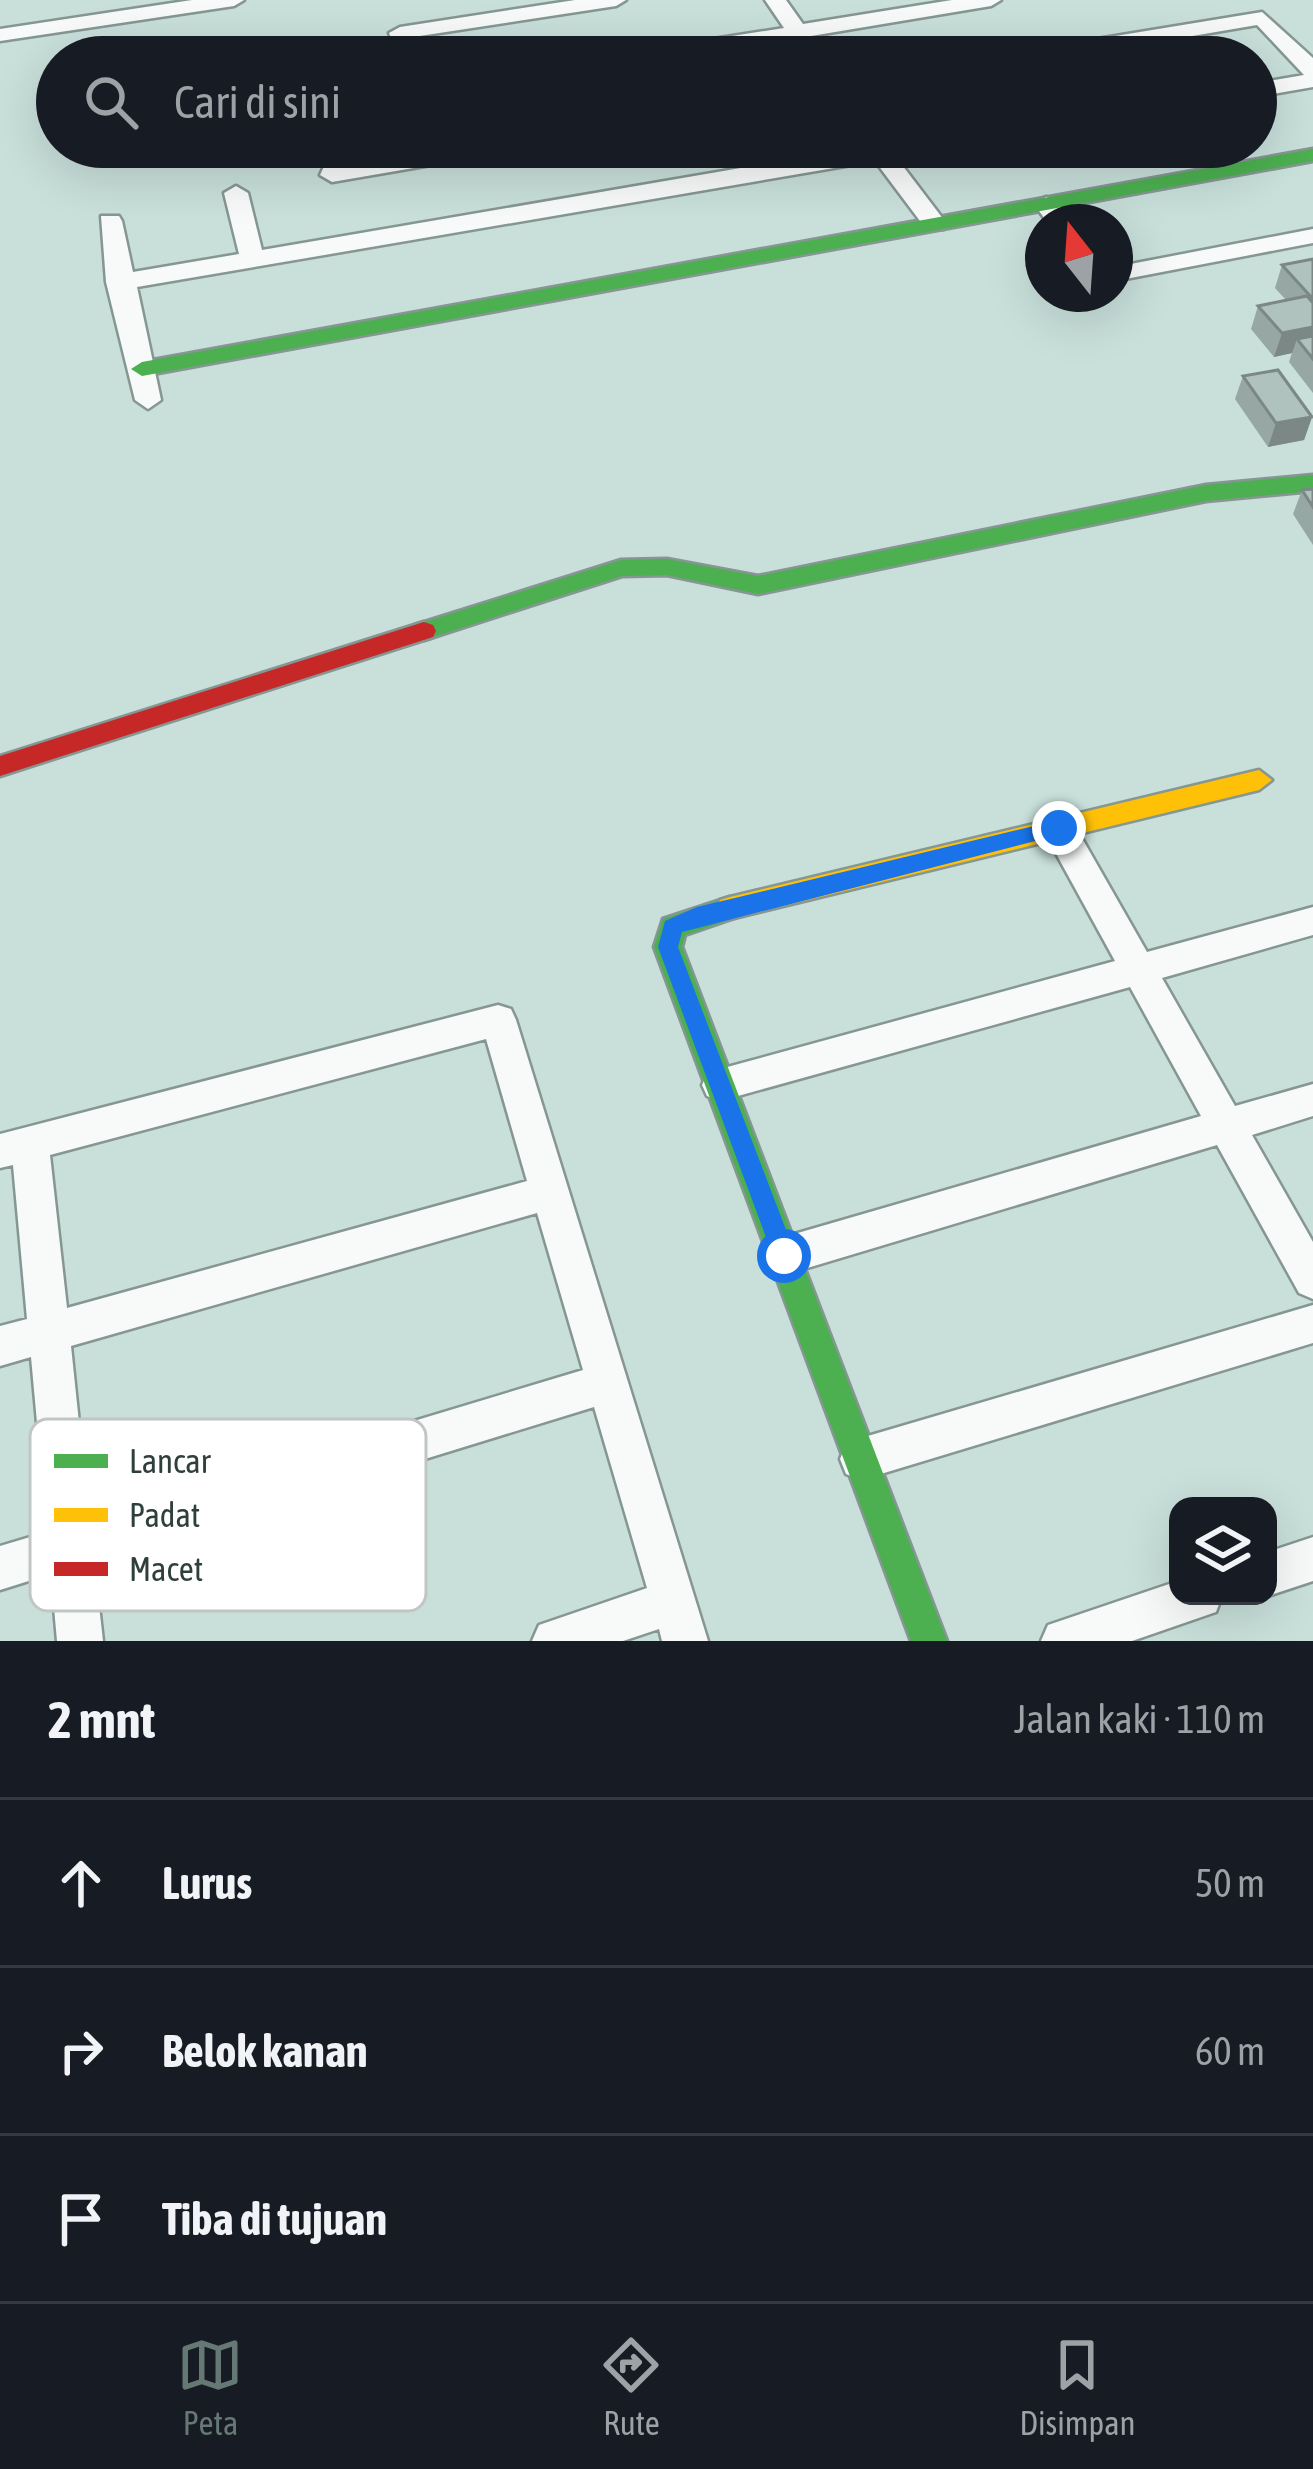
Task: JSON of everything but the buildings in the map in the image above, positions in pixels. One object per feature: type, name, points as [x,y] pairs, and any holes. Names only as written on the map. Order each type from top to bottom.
[{"type":"street","points":[[70,0],[74,24]]},
{"type":"street","points":[[0,35],[188,3],[234,0]]},
{"type":"street","points":[[401,36],[616,0]]},
{"type":"street","points":[[775,0],[800,36]]},
{"type":"street","points":[[772,36],[991,0]]},
{"type":"street","points":[[1243,0],[1313,75],[1277,84]]},
{"type":"street","points":[[1155,36],[1262,18]]},
{"type":"street","points":[[1277,163],[1313,155]]},
{"type":"street","points":[[335,168],[332,175],[373,168]]},
{"type":"street","points":[[119,282],[776,168]]},
{"type":"street","points":[[892,168],[935,224]]},
{"type":"street","points":[[1093,204],[1255,168]]},
{"type":"street","points":[[236,193],[252,260]]},
{"type":"street","points":[[142,369],[935,224],[1025,216]]},
{"type":"street","points":[[110,221],[119,282],[148,400]]},
{"type":"street","points":[[1133,271],[1313,236]]},
{"type":"street","points":[[0,766],[621,568],[667,567],[758,585],[1206,493],[1313,482]]},
{"type":"street","points":[[929,1641],[668,947],[673,927],[697,916],[1259,780]]},
{"type":"street","points":[[1059,828],[1313,1280]]},
{"type":"street","points":[[720,1085],[1313,921]]},
{"type":"street","points":[[58,1419],[50,1332],[15,1147],[498,1020],[679,1622],[555,1641]]},
{"type":"street","points":[[784,1256],[1313,1100]]},
{"type":"street","points":[[0,1346],[550,1192]]},
{"type":"street","points":[[861,1459],[1313,1324]]},
{"type":"street","points":[[426,1438],[607,1383]]},
{"type":"street","points":[[0,1568],[30,1559]]},
{"type":"street","points":[[1277,1571],[1313,1559]]},
{"type":"street","points":[[1064,1641],[1173,1605]]},
{"type":"street","points":[[77,1611],[80,1641]]},
{"type":"traffic: fast","points":[[1277,162],[1313,155]]},
{"type":"traffic: fast","points":[[142,369],[1242,168]]},
{"type":"traffic: fast","points":[[424,631],[621,568],[667,567],[758,585],[1206,493],[1313,483]]},
{"type":"traffic: fast","points":[[730,908],[673,927],[668,947],[929,1641]]},
{"type":"traffic: slow","points":[[730,908],[1259,780]]},
{"type":"traffic: jam","points":[[0,766],[424,631]]},
{"type":"route","points":[[784,1256],[668,947],[673,927],[697,916],[1059,828]]}]
